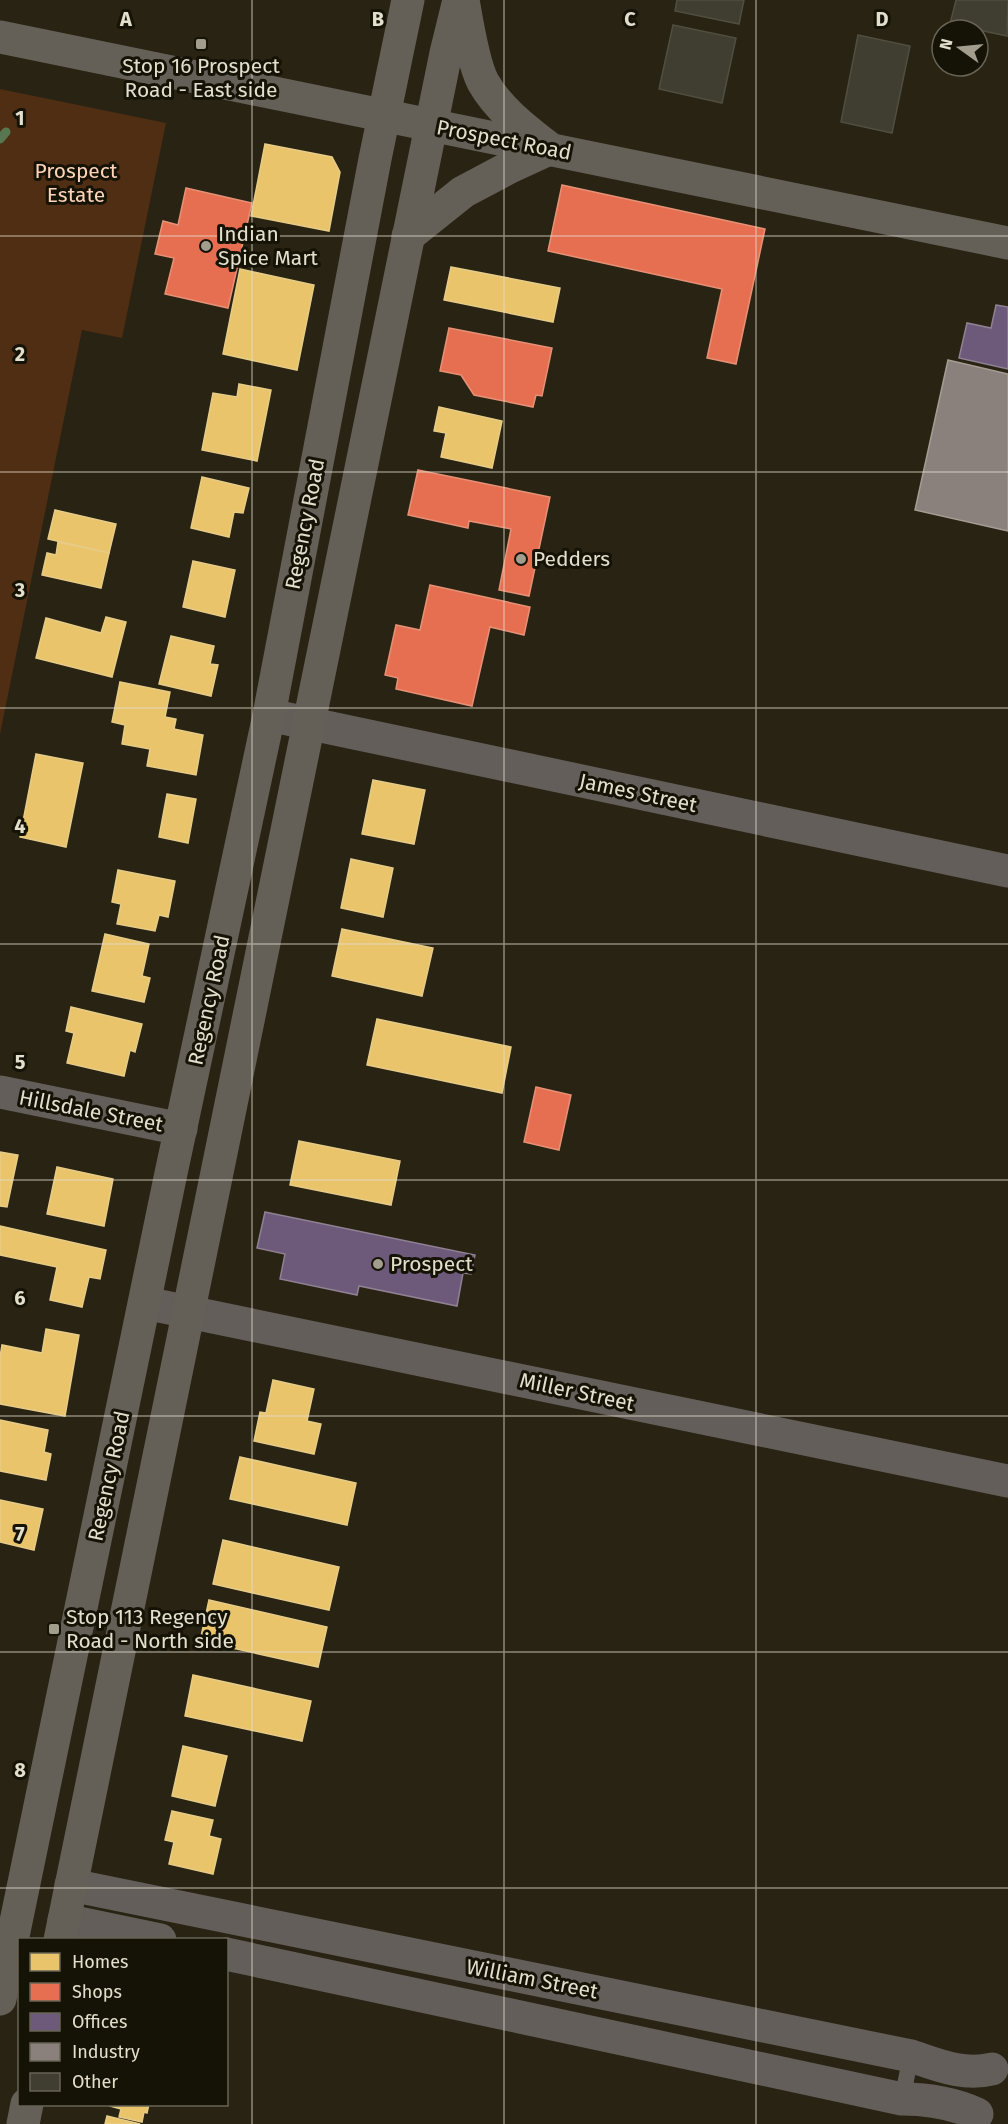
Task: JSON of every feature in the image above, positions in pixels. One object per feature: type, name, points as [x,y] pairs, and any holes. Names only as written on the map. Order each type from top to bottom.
[{"type":"main road","name":"Regency Road","points":[[0,1999],[268,715],[408,0]]},
{"type":"main road","name":"Regency Road","points":[[62,1930],[408,236],[461,0]]},
{"type":"main road","points":[[408,236],[463,192],[549,149],[522,127],[498,102],[483,81],[461,0]]},
{"type":"main road","name":"Prospect Road","points":[[0,36],[1008,243]]},
{"type":"main road","points":[[23,2124],[27,2106]]},
{"type":"street","name":"James Street","points":[[268,715],[1008,871]]},
{"type":"street","name":"Hillsdale Street","points":[[0,1092],[181,1129]]},
{"type":"street","name":"Miller Street","points":[[145,1303],[1008,1481]]},
{"type":"street","name":"William Street","points":[[71,1886],[141,1921]]},
{"type":"street","name":"William Street","points":[[62,1930],[141,1921],[261,1924],[911,2056],[952,2070],[976,2073],[1000,2066]]},
{"type":"street","name":"William Street","points":[[240,1957],[903,2099],[926,2099],[962,2107],[980,2119]]},
{"type":"street","points":[[980,2119],[975,2105],[977,2089],[1000,2066]]},
{"type":"lane","points":[[240,1957],[261,1924]]},
{"type":"lane","points":[[903,2099],[911,2056]]},
{"type":"green space","name":"Prospect Estate","points":[[0,89],[166,123],[122,338],[82,330],[0,734]]},
{"type":"building: Homes","points":[[265,144],[332,157],[340,172],[329,231],[251,216]]},
{"type":"building: Homes","points":[[451,267],[560,288],[553,322],[444,300]]},
{"type":"building: Homes","points":[[240,269],[314,285],[297,370],[223,354]]},
{"type":"building: Homes","points":[[239,384],[271,390],[257,461],[202,450],[213,393],[237,397]]},
{"type":"building: Homes","points":[[439,407],[502,421],[492,468],[441,457],[446,433],[434,431]]},
{"type":"building: Homes","points":[[202,477],[249,488],[243,513],[234,512],[229,537],[191,528]]},
{"type":"building: Homes","points":[[55,510],[116,524],[109,553],[48,539]]},
{"type":"building: Homes","points":[[58,542],[109,553],[101,588],[42,575],[47,553],[56,555]]},
{"type":"building: Homes","points":[[193,561],[235,570],[225,617],[183,607]]},
{"type":"building: Homes","points":[[106,617],[126,622],[112,677],[36,658],[46,618],[101,633]]},
{"type":"building: Homes","points":[[171,636],[214,646],[210,664],[218,665],[211,696],[159,684]]},
{"type":"building: Homes","points":[[120,682],[170,692],[165,717],[176,719],[174,729],[203,735],[196,775],[147,766],[150,749],[122,744],[125,725],[112,722]]},
{"type":"building: Homes","points":[[36,754],[83,763],[66,847],[20,837]]},
{"type":"building: Homes","points":[[373,780],[425,790],[414,844],[362,834]]},
{"type":"building: Homes","points":[[167,794],[196,799],[188,843],[159,837]]},
{"type":"building: Homes","points":[[351,859],[393,868],[383,917],[341,908]]},
{"type":"building: Homes","points":[[118,870],[175,881],[168,917],[159,915],[155,931],[117,924],[121,904],[112,902]]},
{"type":"building: Homes","points":[[342,929],[433,948],[422,996],[332,976]]},
{"type":"building: Homes","points":[[105,934],[149,944],[142,976],[150,978],[144,1002],[92,991]]},
{"type":"building: Homes","points":[[71,1007],[142,1024],[135,1052],[130,1050],[124,1076],[67,1063],[74,1033],[66,1031]]},
{"type":"building: Homes","points":[[377,1019],[511,1047],[502,1093],[367,1065]]},
{"type":"building: Homes","points":[[299,1141],[400,1161],[391,1205],[290,1185]]},
{"type":"building: Homes","points":[[0,1152],[18,1155],[7,1207],[0,1206]]},
{"type":"building: Homes","points":[[57,1167],[113,1179],[104,1226],[47,1214]]},
{"type":"building: Homes","points":[[0,1226],[106,1250],[100,1279],[89,1277],[82,1307],[50,1300],[57,1267],[0,1255]]},
{"type":"building: Homes","points":[[46,1329],[79,1335],[65,1416],[0,1404],[2,1345],[42,1353]]},
{"type":"building: Homes","points":[[273,1380],[314,1389],[307,1421],[321,1424],[314,1454],[254,1441],[260,1412],[266,1413]]},
{"type":"building: Homes","points":[[0,1420],[48,1430],[44,1452],[51,1454],[46,1480],[0,1471]]},
{"type":"building: Homes","points":[[240,1457],[356,1483],[347,1525],[230,1499]]},
{"type":"building: Homes","points":[[0,1500],[43,1509],[34,1550],[0,1542]]},
{"type":"building: Homes","points":[[223,1540],[339,1567],[329,1610],[213,1584]]},
{"type":"building: Homes","points":[[209,1600],[327,1627],[318,1667],[200,1641]]},
{"type":"building: Homes","points":[[193,1675],[311,1701],[302,1741],[185,1716]]},
{"type":"building: Homes","points":[[183,1746],[227,1756],[215,1806],[172,1796]]},
{"type":"building: Homes","points":[[172,1811],[213,1820],[209,1836],[221,1839],[213,1874],[169,1864],[174,1842],[165,1840]]},
{"type":"building: Homes","points":[[110,2106],[149,2106],[147,2113],[144,2112],[142,2122],[119,2117],[121,2109]]},
{"type":"building: Homes","points":[[107,2116],[140,2124],[105,2124]]},
{"type":"building: Shops","points":[[562,185],[765,229],[736,364],[707,358],[722,289],[548,251]]},
{"type":"building: Shops","points":[[186,188],[252,203],[228,308],[165,294],[174,258],[155,254],[163,221],[178,225]]},
{"type":"building: Shops","points":[[449,328],[552,348],[542,396],[536,395],[533,407],[474,395],[461,375],[440,371]]},
{"type":"building: Shops","name":"Pedders","points":[[418,470],[550,497],[529,596],[499,590],[511,529],[469,521],[468,528],[408,515]]},
{"type":"building: Shops","points":[[430,585],[530,607],[524,635],[490,627],[472,706],[396,689],[398,678],[385,675],[396,625],[420,630]]},
{"type":"building: Shops","points":[[536,1087],[571,1095],[559,1150],[524,1142]]},
{"type":"building: Offices","points":[[996,305],[1008,307],[1008,369],[959,358],[967,323],[991,328]]},
{"type":"building: Offices","name":"Prospect","points":[[265,1212],[475,1255],[471,1274],[463,1273],[457,1306],[359,1286],[357,1295],[280,1279],[285,1254],[257,1248]]},
{"type":"building: Industry","points":[[948,360],[1008,374],[1008,531],[915,510]]},
{"type":"building: Other","points":[[677,0],[744,0],[739,24],[675,11]]},
{"type":"building: Other","points":[[956,0],[1008,0],[1007,36],[990,32],[990,18],[952,18]]},
{"type":"building: Other","points":[[673,25],[736,38],[722,103],[659,89]]},
{"type":"building: Other","points":[[858,35],[910,46],[892,133],[841,122]]},
{"type":"waterway","points":[[0,139],[6,132]]},
{"type":"place","name":"Stop 16 Prospect Road - East side","points":[[201,44]]},
{"type":"place","name":"Indian Spice Mart","points":[[206,246]]},
{"type":"place","name":"Pedders","points":[[521,559]]},
{"type":"place","name":"Prospect","points":[[378,1264]]},
{"type":"place","name":"Stop 113 Regency Road - North side","points":[[54,1629]]}]
